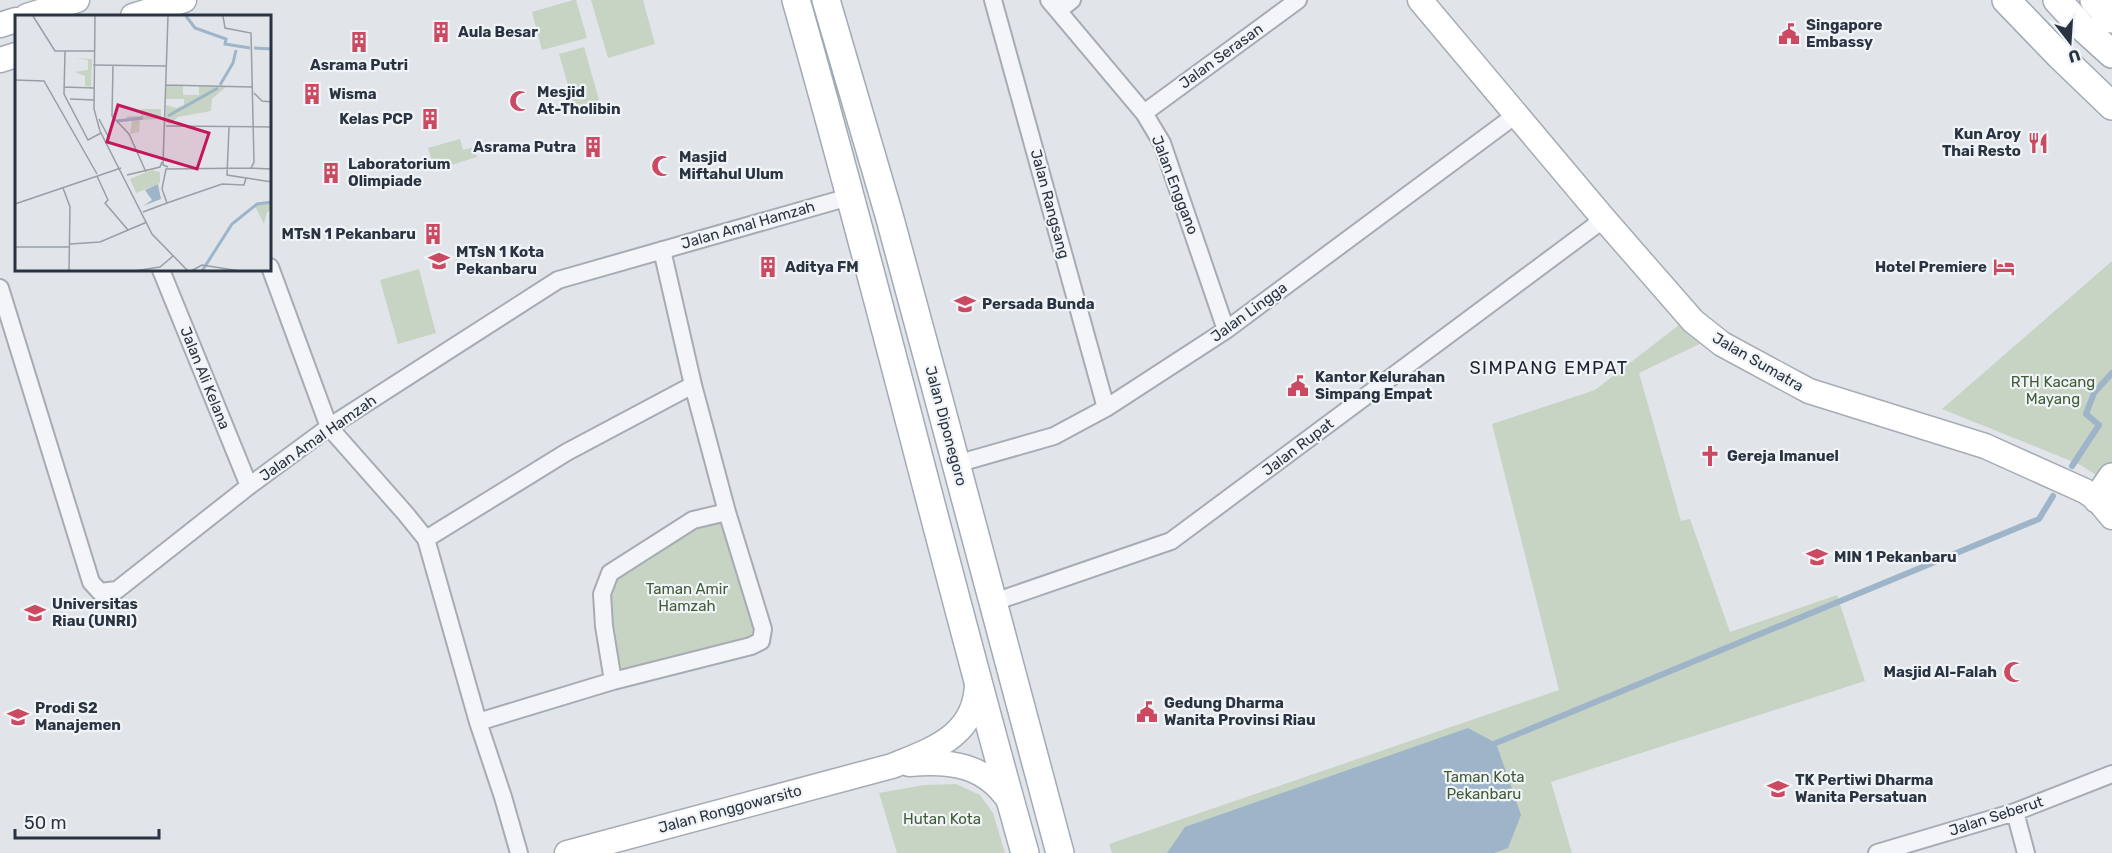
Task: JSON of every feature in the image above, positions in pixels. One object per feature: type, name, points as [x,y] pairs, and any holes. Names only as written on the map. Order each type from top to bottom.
[{"type":"main road","points":[[796,0],[903,394],[977,682],[1025,853]]},
{"type":"main road","name":"Jalan Diponegoro","points":[[826,0],[889,215],[1060,853]]},
{"type":"main road","points":[[2006,0],[2112,106]]},
{"type":"main road","points":[[2028,0],[2112,82]]},
{"type":"main road","points":[[2057,0],[2112,54]]},
{"type":"main road","points":[[2094,0],[2112,19]]},
{"type":"main road","points":[[903,394],[935,385]]},
{"type":"main road","points":[[2105,508],[2112,477]]},
{"type":"street","points":[[30,15],[77,0]]},
{"type":"street","name":"Jalan Rangsang","points":[[993,0],[1106,408]]},
{"type":"street","points":[[1054,5],[1072,0]]},
{"type":"street","name":"Jalan Serasan","points":[[1144,113],[1298,0]]},
{"type":"street","name":"Jalan Sumatra","points":[[1420,0],[1693,321],[1722,344],[1809,391],[1985,446],[2085,490],[2105,508]]},
{"type":"street","name":"Jalan Enggano","points":[[1054,5],[1144,113],[1162,143],[1226,330]]},
{"type":"street","points":[[139,15],[178,7]]},
{"type":"street","points":[[0,26],[15,20]]},
{"type":"street","points":[[0,60],[15,55]]},
{"type":"street","name":"Jalan Lingga","points":[[956,464],[1054,436],[1106,408],[1226,330],[1517,114]]},
{"type":"street","name":"Jalan Amal Hamzah","points":[[0,288],[91,582],[100,592],[117,591],[249,486],[329,427],[558,280],[849,197]]},
{"type":"street","name":"Jalan Rupat","points":[[994,602],[1171,541],[1604,219]]},
{"type":"street","points":[[478,722],[613,681],[751,646],[761,640],[764,629],[728,512],[693,385],[662,250]]},
{"type":"street","name":"Jalan Ali Kelana","points":[[162,272],[249,486]]},
{"type":"street","points":[[272,272],[329,427],[426,539],[478,722],[504,797],[519,853]]},
{"type":"street","points":[[426,539],[567,452],[693,385]]},
{"type":"street","points":[[613,681],[604,626],[602,594],[610,573],[693,520],[728,512]]},
{"type":"street","name":"Jalan Ronggowarsito","points":[[567,853],[892,766],[927,752],[956,734],[973,711],[977,699],[977,682]]},
{"type":"street","name":"Jalan Ronggowarsito","points":[[892,766],[930,762],[976,770],[993,781],[1011,804]]},
{"type":"street","name":"Jalan Seberut","points":[[1877,853],[2014,812],[2112,774]]},
{"type":"street","points":[[2014,812],[2026,853]]},
{"type":"green space","points":[[576,0],[587,38],[542,50],[532,12]]},
{"type":"green space","points":[[591,0],[643,0],[655,44],[608,58]]},
{"type":"green space","points":[[584,47],[599,100],[574,107],[559,54]]},
{"type":"green space","points":[[460,139],[463,150],[474,147],[477,157],[435,170],[428,148]]},
{"type":"green space","name":"RTH Kacang Mayang","points":[[2112,261],[2112,486],[2081,465],[1942,409]]},
{"type":"green space","points":[[419,269],[436,333],[398,344],[380,280]]},
{"type":"green space","name":"Taman Kota Pekanbaru","points":[[1688,318],[1712,338],[1639,373],[1681,521],[1690,519],[1730,632],[1837,595],[1865,681],[1551,782],[1572,853],[1112,853],[1109,844],[1559,690],[1492,424],[1595,390]]},
{"type":"green space","name":"Taman Amir Hamzah","points":[[727,512],[761,641],[613,681],[604,626],[610,573],[660,540]]},
{"type":"green space","name":"Hutan Kota","points":[[956,784],[980,795],[993,813],[1005,853],[897,853],[879,793],[924,785]]},
{"type":"water","points":[[1468,728],[1496,743],[1521,815],[1508,848],[1494,853],[1167,853],[1185,827]]},
{"type":"waterway","points":[[2072,466],[2099,425],[2086,414],[2094,393],[2112,373]]},
{"type":"waterway","points":[[1496,743],[2039,519],[2053,496]]},
{"type":"place","name":"Aula Besar","points":[[441,32]]},
{"type":"place","name":"Singapore Embassy","points":[[1789,34]]},
{"type":"place","name":"Asrama Putri","points":[[359,42]]},
{"type":"place","name":"Wisma","points":[[312,94]]},
{"type":"place","name":"Mesjid At-Tholibin","points":[[520,101]]},
{"type":"place","name":"Kelas PCP","points":[[430,119]]},
{"type":"place","name":"Kun Aroy Thai Resto","points":[[2038,143]]},
{"type":"place","name":"Asrama Putra","points":[[593,147]]},
{"type":"place","name":"Masjid Miftahul Ulum","points":[[662,166]]},
{"type":"place","name":"Laboratorium Olimpiade","points":[[331,173]]},
{"type":"place","name":"MTsN 1 Pekanbaru","points":[[433,234]]},
{"type":"place","name":"MTsN 1 Kota Pekanbaru","points":[[439,261]]},
{"type":"place","name":"Aditya FM","points":[[768,267]]},
{"type":"place","name":"Hotel Premiere","points":[[2004,267]]},
{"type":"place","name":"Persada Bunda","points":[[965,304]]},
{"type":"place","name":"Kantor Kelurahan Simpang Empat","points":[[1298,386]]},
{"type":"place","name":"Gereja Imanuel","points":[[1710,456]]},
{"type":"place","name":"MIN 1 Pekanbaru","points":[[1817,557]]},
{"type":"place","name":"Universitas Riau (UNRI)","points":[[35,613]]},
{"type":"place","name":"Masjid Al-Falah","points":[[2014,672]]},
{"type":"place","name":"Gedung Dharma Wanita Provinsi Riau","points":[[1147,712]]},
{"type":"place","name":"Prodi S2 Manajemen","points":[[18,717]]},
{"type":"place","name":"TK Pertiwi Dharma Wanita Persatuan","points":[[1778,789]]},
{"type":"district","name":"SIMPANG EMPAT","points":[[1549,368]]}]
